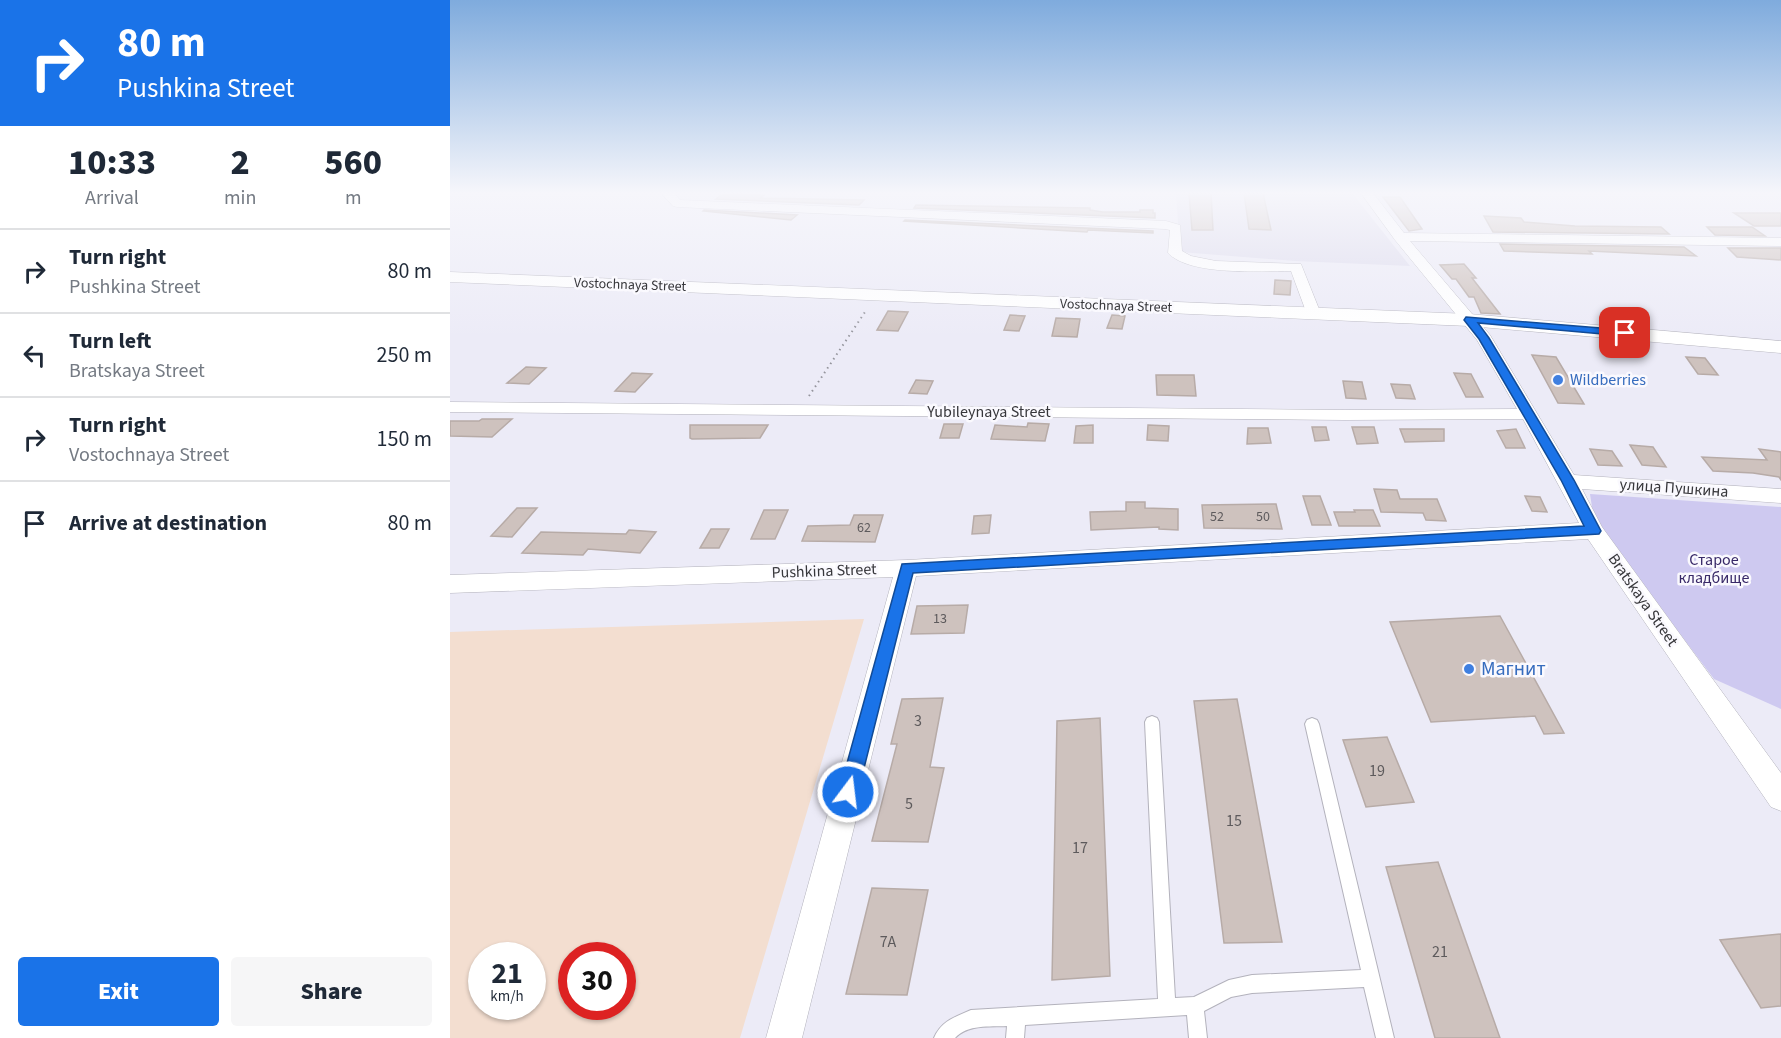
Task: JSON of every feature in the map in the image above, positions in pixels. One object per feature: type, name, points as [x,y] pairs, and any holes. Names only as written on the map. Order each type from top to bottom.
[{"type":"street","points":[[1175,241],[1175,253],[1184,259],[1203,263],[1296,267],[1313,314]]},
{"type":"street","name":"Bratskaya Street","points":[[1404,241],[1484,338],[1568,480],[1594,531],[1781,797]]},
{"type":"street","points":[[1738,241],[1781,242]]},
{"type":"street","name":"Vostochnaya Street","points":[[450,277],[1469,320],[1781,347]]},
{"type":"street","name":"Yubileynaya Street","points":[[450,407],[1528,414]]},
{"type":"street","name":"улица Пушкина","points":[[1568,480],[1781,496]]},
{"type":"street","name":"Pushkina Street","points":[[450,584],[907,568],[1547,531],[1594,531]]},
{"type":"street","points":[[784,1038],[907,568]]},
{"type":"lane","points":[[1152,722],[1167,1008]]},
{"type":"lane","points":[[1312,724],[1385,1038]]},
{"type":"lane","points":[[943,1038],[954,1026],[971,1019],[1195,1006],[1229,989],[1252,984],[1370,978]]},
{"type":"lane","points":[[1195,1006],[1198,1038]]},
{"type":"lane","points":[[1015,1038],[1016,1016]]},
{"type":"path","points":[[800,411],[876,295]]},
{"type":"shaded area","points":[[1179,241],[1390,241],[1410,266],[1295,261],[1180,252]]},
{"type":"shaded area","points":[[864,619],[740,1038],[450,1038],[450,632]]},
{"type":"green space","name":"Старое кладбище","points":[[1590,494],[1781,507],[1781,709],[1714,679],[1594,520]]},
{"type":"building","points":[[1500,244],[1684,247],[1696,256],[1589,251],[1592,254],[1504,251]]},
{"type":"building","points":[[1728,248],[1781,248],[1781,260],[1737,257]]},
{"type":"building","points":[[1464,264],[1500,314],[1481,313],[1474,297],[1469,297],[1456,279],[1452,279],[1440,265]]},
{"type":"building","points":[[1275,280],[1291,281],[1290,295],[1274,294]]},
{"type":"building","points":[[888,311],[908,312],[898,331],[877,330]]},
{"type":"building","points":[[1010,315],[1025,316],[1019,331],[1004,330]]},
{"type":"building","points":[[1112,315],[1125,316],[1122,329],[1107,328]]},
{"type":"building","points":[[1056,318],[1080,319],[1077,337],[1052,336]]},
{"type":"building","name":"Wildberries","points":[[1532,355],[1556,357],[1584,404],[1558,403]]},
{"type":"building","points":[[1686,357],[1705,358],[1718,375],[1698,374]]},
{"type":"building","points":[[526,367],[546,368],[529,384],[507,383]]},
{"type":"building","points":[[632,373],[652,374],[635,392],[615,391]]},
{"type":"building","points":[[1454,373],[1471,374],[1483,397],[1466,397]]},
{"type":"building","points":[[1156,375],[1194,375],[1196,396],[1157,395]]},
{"type":"building","points":[[916,380],[933,381],[927,394],[909,393]]},
{"type":"building","points":[[1343,381],[1362,382],[1366,399],[1346,398]]},
{"type":"building","points":[[1391,384],[1410,385],[1415,399],[1396,398]]},
{"type":"building","points":[[482,419],[512,419],[492,437],[450,436],[450,421],[479,421]]},
{"type":"building","points":[[1028,423],[1049,424],[1045,441],[991,439],[995,425],[1027,427]]},
{"type":"building","points":[[944,424],[963,424],[959,438],[940,438]]},
{"type":"building","points":[[690,425],[768,425],[760,438],[692,439],[690,438]]},
{"type":"building","points":[[1093,425],[1093,443],[1074,443],[1076,426]]},
{"type":"building","points":[[1148,425],[1169,426],[1168,441],[1147,440]]},
{"type":"building","points":[[1312,427],[1326,427],[1329,440],[1315,441]]},
{"type":"building","points":[[1352,427],[1374,427],[1378,443],[1357,444]]},
{"type":"building","points":[[1248,428],[1268,428],[1271,443],[1247,444]]},
{"type":"building","points":[[1400,429],[1444,429],[1444,441],[1405,442]]},
{"type":"building","points":[[1516,429],[1525,448],[1506,448],[1497,431]]},
{"type":"building","points":[[1630,445],[1653,447],[1666,467],[1642,465]]},
{"type":"building","points":[[1590,449],[1612,451],[1622,466],[1598,465]]},
{"type":"building","points":[[1759,449],[1781,452],[1781,480],[1779,477],[1753,473],[1713,471],[1702,457],[1767,460]]},
{"type":"building","points":[[1374,489],[1397,490],[1400,499],[1437,499],[1446,521],[1426,520],[1423,513],[1381,512]]},
{"type":"building","points":[[1303,496],[1320,496],[1331,525],[1312,525]]},
{"type":"building","points":[[1525,496],[1540,497],[1547,512],[1532,511]]},
{"type":"building","points":[[1126,502],[1145,502],[1145,508],[1178,509],[1178,530],[1159,529],[1159,527],[1091,530],[1090,512],[1126,511]]},
{"type":"building","points":[[1276,504],[1282,529],[1204,528],[1202,505]]},
{"type":"building","points":[[517,508],[537,508],[512,537],[491,536]]},
{"type":"building","points":[[764,510],[788,510],[775,539],[751,539]]},
{"type":"building","points":[[1354,510],[1373,510],[1380,526],[1339,526],[1334,512],[1355,512]]},
{"type":"building","points":[[854,515],[883,515],[875,542],[802,541],[808,526],[850,525]]},
{"type":"building","points":[[991,515],[989,533],[972,534],[974,516]]},
{"type":"building","points":[[711,529],[729,529],[719,548],[700,548]]},
{"type":"building","points":[[629,530],[656,532],[640,553],[588,549],[583,555],[522,553],[541,532],[626,534]]},
{"type":"building","points":[[968,605],[964,633],[911,634],[917,606]]},
{"type":"building","name":"Магнит","points":[[1500,616],[1564,733],[1544,734],[1535,716],[1431,722],[1390,622]]},
{"type":"building","points":[[943,698],[930,767],[944,768],[928,842],[872,841],[897,744],[891,744],[902,699]]},
{"type":"building","points":[[1237,699],[1282,942],[1224,943],[1194,701]]},
{"type":"building","points":[[1100,718],[1110,976],[1052,980],[1057,721]]},
{"type":"building","points":[[1387,737],[1414,802],[1366,807],[1343,740]]},
{"type":"building","points":[[1438,862],[1500,1038],[1435,1038],[1386,867]]},
{"type":"building","points":[[872,888],[928,890],[907,995],[846,994]]},
{"type":"building","points":[[1781,934],[1781,1006],[1761,1008],[1720,940]]},
{"type":"place","name":"Wildberries","points":[[1558,380]]},
{"type":"place","name":"Магнит","points":[[1469,669]]},
{"type":"route","points":[[848,792],[907,568],[1559,531],[1594,531],[1568,480],[1484,338],[1469,320],[1625,333]]}]
